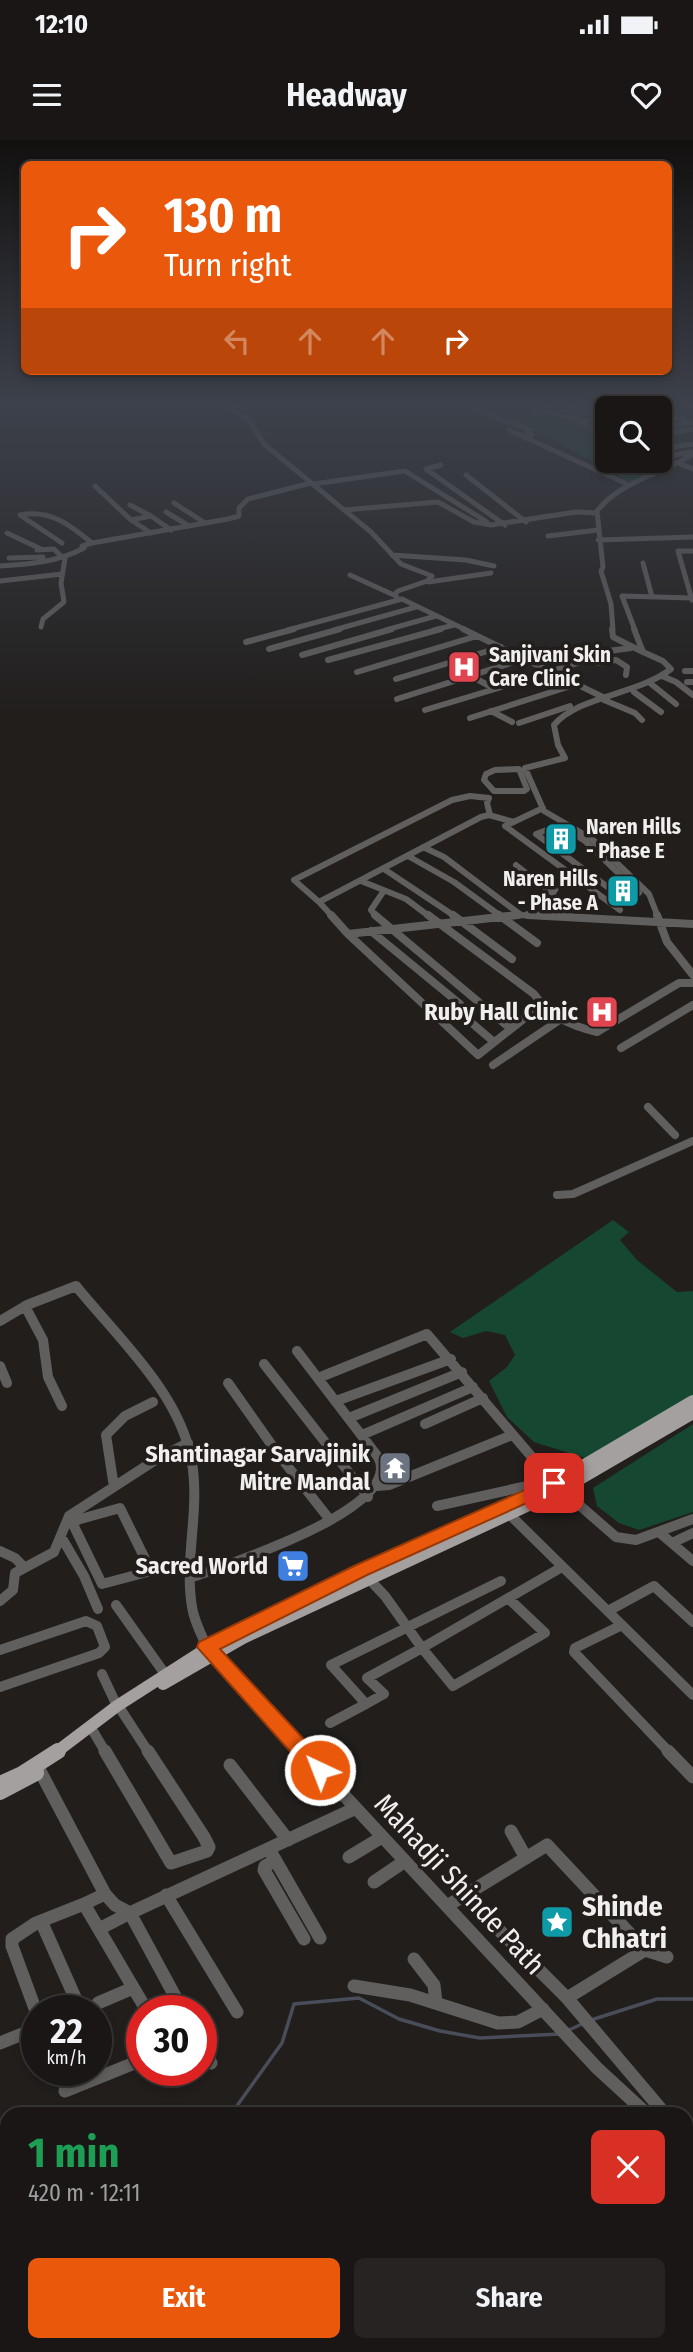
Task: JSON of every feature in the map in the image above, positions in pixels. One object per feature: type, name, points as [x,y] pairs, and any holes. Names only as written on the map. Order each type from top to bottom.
[{"type":"main road","points":[[507,1512],[552,1488],[693,1401]]},
{"type":"main road","points":[[0,1784],[22,1774],[61,1749],[165,1674],[364,1574],[507,1512],[693,1413]]},
{"type":"main road","points":[[0,1793],[40,1771],[119,1708],[209,1651]]},
{"type":"street","points":[[119,508],[151,533]]},
{"type":"street","points":[[136,508],[171,530]]},
{"type":"street","points":[[182,508],[205,523]]},
{"type":"street","points":[[0,566],[62,557],[76,553],[83,548],[82,545],[239,516],[239,508]]},
{"type":"street","points":[[344,510],[365,508]]},
{"type":"street","points":[[450,508],[474,522],[492,525],[526,522],[576,512],[597,513]]},
{"type":"street","points":[[465,508],[492,525]]},
{"type":"street","points":[[482,508],[505,525]]},
{"type":"street","points":[[508,508],[526,522]]},
{"type":"street","points":[[491,711],[516,722],[634,692],[669,671],[670,665],[613,637],[611,604],[601,571],[603,567],[597,513],[600,508]]},
{"type":"street","points":[[344,510],[387,547],[401,564],[432,576],[431,579],[398,591],[397,597]]},
{"type":"street","points":[[62,543],[20,514],[35,512],[64,520],[92,543]]},
{"type":"street","points":[[166,512],[189,526]]},
{"type":"street","points":[[131,520],[151,516]]},
{"type":"street","points":[[548,536],[598,530]]},
{"type":"street","points":[[7,533],[41,549]]},
{"type":"street","points":[[598,540],[693,537]]},
{"type":"street","points":[[0,555],[54,549],[62,557],[64,602],[43,619],[41,627]]},
{"type":"street","points":[[643,652],[622,596],[692,600],[678,551],[693,551]]},
{"type":"street","points":[[28,552],[35,558]]},
{"type":"street","points":[[392,555],[466,560],[494,566]]},
{"type":"street","points":[[9,558],[62,557]]},
{"type":"street","points":[[15,565],[35,558]]},
{"type":"street","points":[[643,562],[652,597]]},
{"type":"street","points":[[418,583],[491,573]]},
{"type":"street","points":[[0,581],[62,574]]},
{"type":"street","points":[[349,575],[635,713],[642,720]]},
{"type":"street","points":[[246,642],[397,597]]},
{"type":"street","points":[[269,649],[415,607]]},
{"type":"street","points":[[302,655],[434,616]]},
{"type":"street","points":[[328,660],[452,625]]},
{"type":"street","points":[[357,672],[475,636]]},
{"type":"street","points":[[396,679],[499,648]]},
{"type":"street","points":[[626,675],[628,667],[616,660],[598,663],[586,654],[632,648]]},
{"type":"street","points":[[397,699],[552,650]]},
{"type":"street","points":[[425,710],[590,659]]},
{"type":"street","points":[[471,676],[495,690]]},
{"type":"street","points":[[662,676],[676,682],[693,695]]},
{"type":"street","points":[[650,683],[676,704]]},
{"type":"street","points":[[470,718],[576,684]]},
{"type":"street","points":[[634,692],[661,712]]},
{"type":"street","points":[[603,698],[558,717],[554,725],[558,745],[565,758],[526,766],[525,775],[527,789],[494,791],[484,780],[486,774],[495,770],[519,769],[525,775],[548,814],[592,839],[619,869],[639,894],[621,897],[536,834],[560,825],[585,841],[619,869],[649,894],[667,942],[693,975]]},
{"type":"street","points":[[490,816],[487,808],[489,798],[460,797],[294,878],[348,934],[478,1055],[540,1006]]},
{"type":"street","points":[[543,808],[505,826],[624,910],[615,913],[616,921]]},
{"type":"street","points":[[319,902],[481,817],[490,816],[513,822]]},
{"type":"street","points":[[423,848],[444,857],[521,915]]},
{"type":"street","points":[[408,856],[454,882],[537,943]]},
{"type":"street","points":[[516,865],[552,892]]},
{"type":"street","points":[[384,869],[410,884],[512,959]]},
{"type":"street","points":[[361,881],[406,899],[534,994],[540,1006],[591,1032],[602,1030],[679,983],[693,984]]},
{"type":"street","points":[[551,917],[544,908],[558,885]]},
{"type":"street","points":[[383,892],[372,912],[506,1025],[516,1025]]},
{"type":"street","points":[[348,934],[521,915],[693,924]]},
{"type":"street","points":[[371,931],[460,1004],[453,1007],[494,1042]]},
{"type":"street","points":[[621,1048],[693,1005]]},
{"type":"street","points":[[493,1065],[561,1019]]},
{"type":"street","points":[[648,1107],[675,1135]]},
{"type":"street","points":[[557,1195],[573,1194],[693,1141]]},
{"type":"street","points":[[0,1321],[25,1306],[76,1286],[162,1394],[188,1443],[193,1482],[190,1578],[192,1607],[209,1651]]},
{"type":"street","points":[[25,1306],[43,1340],[48,1377],[62,1406]]},
{"type":"street","points":[[318,1378],[427,1334],[483,1398],[552,1488],[616,1537],[636,1540],[693,1520]]},
{"type":"street","points":[[190,1578],[330,1520],[368,1497],[382,1477],[382,1464],[297,1352]]},
{"type":"street","points":[[336,1401],[451,1359]]},
{"type":"street","points":[[264,1364],[368,1497]]},
{"type":"street","points":[[0,1366],[7,1383]]},
{"type":"street","points":[[349,1418],[462,1373]]},
{"type":"street","points":[[228,1383],[278,1454],[330,1520]]},
{"type":"street","points":[[362,1435],[473,1387]]},
{"type":"street","points":[[425,1424],[483,1398]]},
{"type":"street","points":[[114,1487],[106,1435],[125,1416],[153,1402]]},
{"type":"street","points":[[377,1486],[389,1485],[512,1435]]},
{"type":"street","points":[[72,1520],[114,1487],[160,1457],[188,1443]]},
{"type":"street","points":[[437,1506],[527,1486],[552,1488]]},
{"type":"street","points":[[72,1520],[102,1584],[151,1571],[120,1508],[72,1520],[64,1523],[63,1540],[84,1576],[98,1609]]},
{"type":"street","points":[[507,1512],[693,1695]]},
{"type":"street","points":[[660,1533],[693,1561]]},
{"type":"street","points":[[672,1543],[693,1533]]},
{"type":"street","points":[[0,1601],[13,1593],[17,1585],[15,1573],[23,1566],[53,1553],[63,1540]]},
{"type":"street","points":[[0,1551],[15,1558],[23,1566]]},
{"type":"street","points":[[330,1723],[384,1694],[368,1678],[562,1567]]},
{"type":"street","points":[[364,1574],[385,1596],[407,1629],[453,1686],[545,1633],[508,1598]]},
{"type":"street","points":[[366,1704],[331,1665],[501,1581]]},
{"type":"street","points":[[608,1611],[654,1586],[693,1622]]},
{"type":"street","points":[[116,1605],[165,1674]]},
{"type":"street","points":[[0,1650],[86,1621],[97,1626],[105,1647],[99,1653],[0,1686]]},
{"type":"street","points":[[622,1625],[575,1648],[574,1652],[693,1777]]},
{"type":"street","name":"Mahadji Shinde Path","points":[[209,1651],[597,2067],[640,2107]]},
{"type":"street","points":[[93,1731],[171,1863],[207,1851],[209,1847],[204,1837],[119,1708],[102,1674]]},
{"type":"street","points":[[230,1765],[288,1840]]},
{"type":"street","points":[[40,1771],[105,1894],[115,1905],[127,1910],[174,1995]]},
{"type":"street","points":[[304,1939],[264,1870],[265,1866],[288,1840],[356,1808]]},
{"type":"street","points":[[511,1832],[526,1858]]},
{"type":"street","points":[[349,1857],[382,1837]]},
{"type":"street","points":[[447,1906],[547,1845],[645,1950],[667,1957]]},
{"type":"street","points":[[99,1929],[127,1910],[272,1855]]},
{"type":"street","points":[[272,1855],[320,1938]]},
{"type":"street","points":[[374,1882],[405,1861]]},
{"type":"street","points":[[30,1995],[12,1946],[12,1939],[41,1921],[105,1894]]},
{"type":"street","points":[[166,1895],[237,2012]]},
{"type":"street","points":[[465,1896],[567,1998],[659,2107]]},
{"type":"street","points":[[84,1905],[138,1995]]},
{"type":"street","points":[[41,1921],[74,1995]]},
{"type":"street","points":[[567,1998],[645,1950]]},
{"type":"street","points":[[414,1959],[434,1985],[436,2003]]},
{"type":"street","points":[[354,1986],[410,1995],[498,2023],[518,2022],[548,2014]]},
{"type":"street","points":[[112,1997],[134,1988]]},
{"type":"street","points":[[0,2043],[21,2034]]},
{"type":"street","points":[[65,2091],[71,2086]]},
{"type":"green space","points":[[613,1220],[629,1232],[620,1240],[637,1260],[677,1292],[693,1291],[693,1397],[591,1460],[534,1442],[507,1417],[489,1381],[507,1367],[515,1355],[505,1335],[486,1331],[463,1338],[450,1332]]},
{"type":"green space","points":[[693,1424],[693,1512],[639,1530],[619,1523],[597,1506],[593,1488]]},
{"type":"waterway","points":[[236,2107],[282,2043],[294,2004],[359,1998],[399,2019],[440,2031],[480,2038],[560,2034]]},
{"type":"waterway","points":[[591,2020],[657,1999],[693,1999]]},
{"type":"waterway","points":[[569,2030],[582,2024]]},
{"type":"place","name":"Sanjivani Skin Care Clinic","points":[[464,667]]},
{"type":"place","name":"Naren Hills - Phase E","points":[[561,839]]},
{"type":"place","name":"Naren Hills - Phase A","points":[[623,891]]},
{"type":"place","name":"Ruby Hall Clinic","points":[[602,1012]]},
{"type":"place","name":"Shantinagar Sarvajinik Mitre Mandal","points":[[395,1468]]},
{"type":"place","name":"Sacred World","points":[[293,1566]]},
{"type":"place","name":"Shinde Chhatri","points":[[557,1922]]},
{"type":"route","points":[[320,1770],[206,1647],[360,1570],[554,1483]]}]
